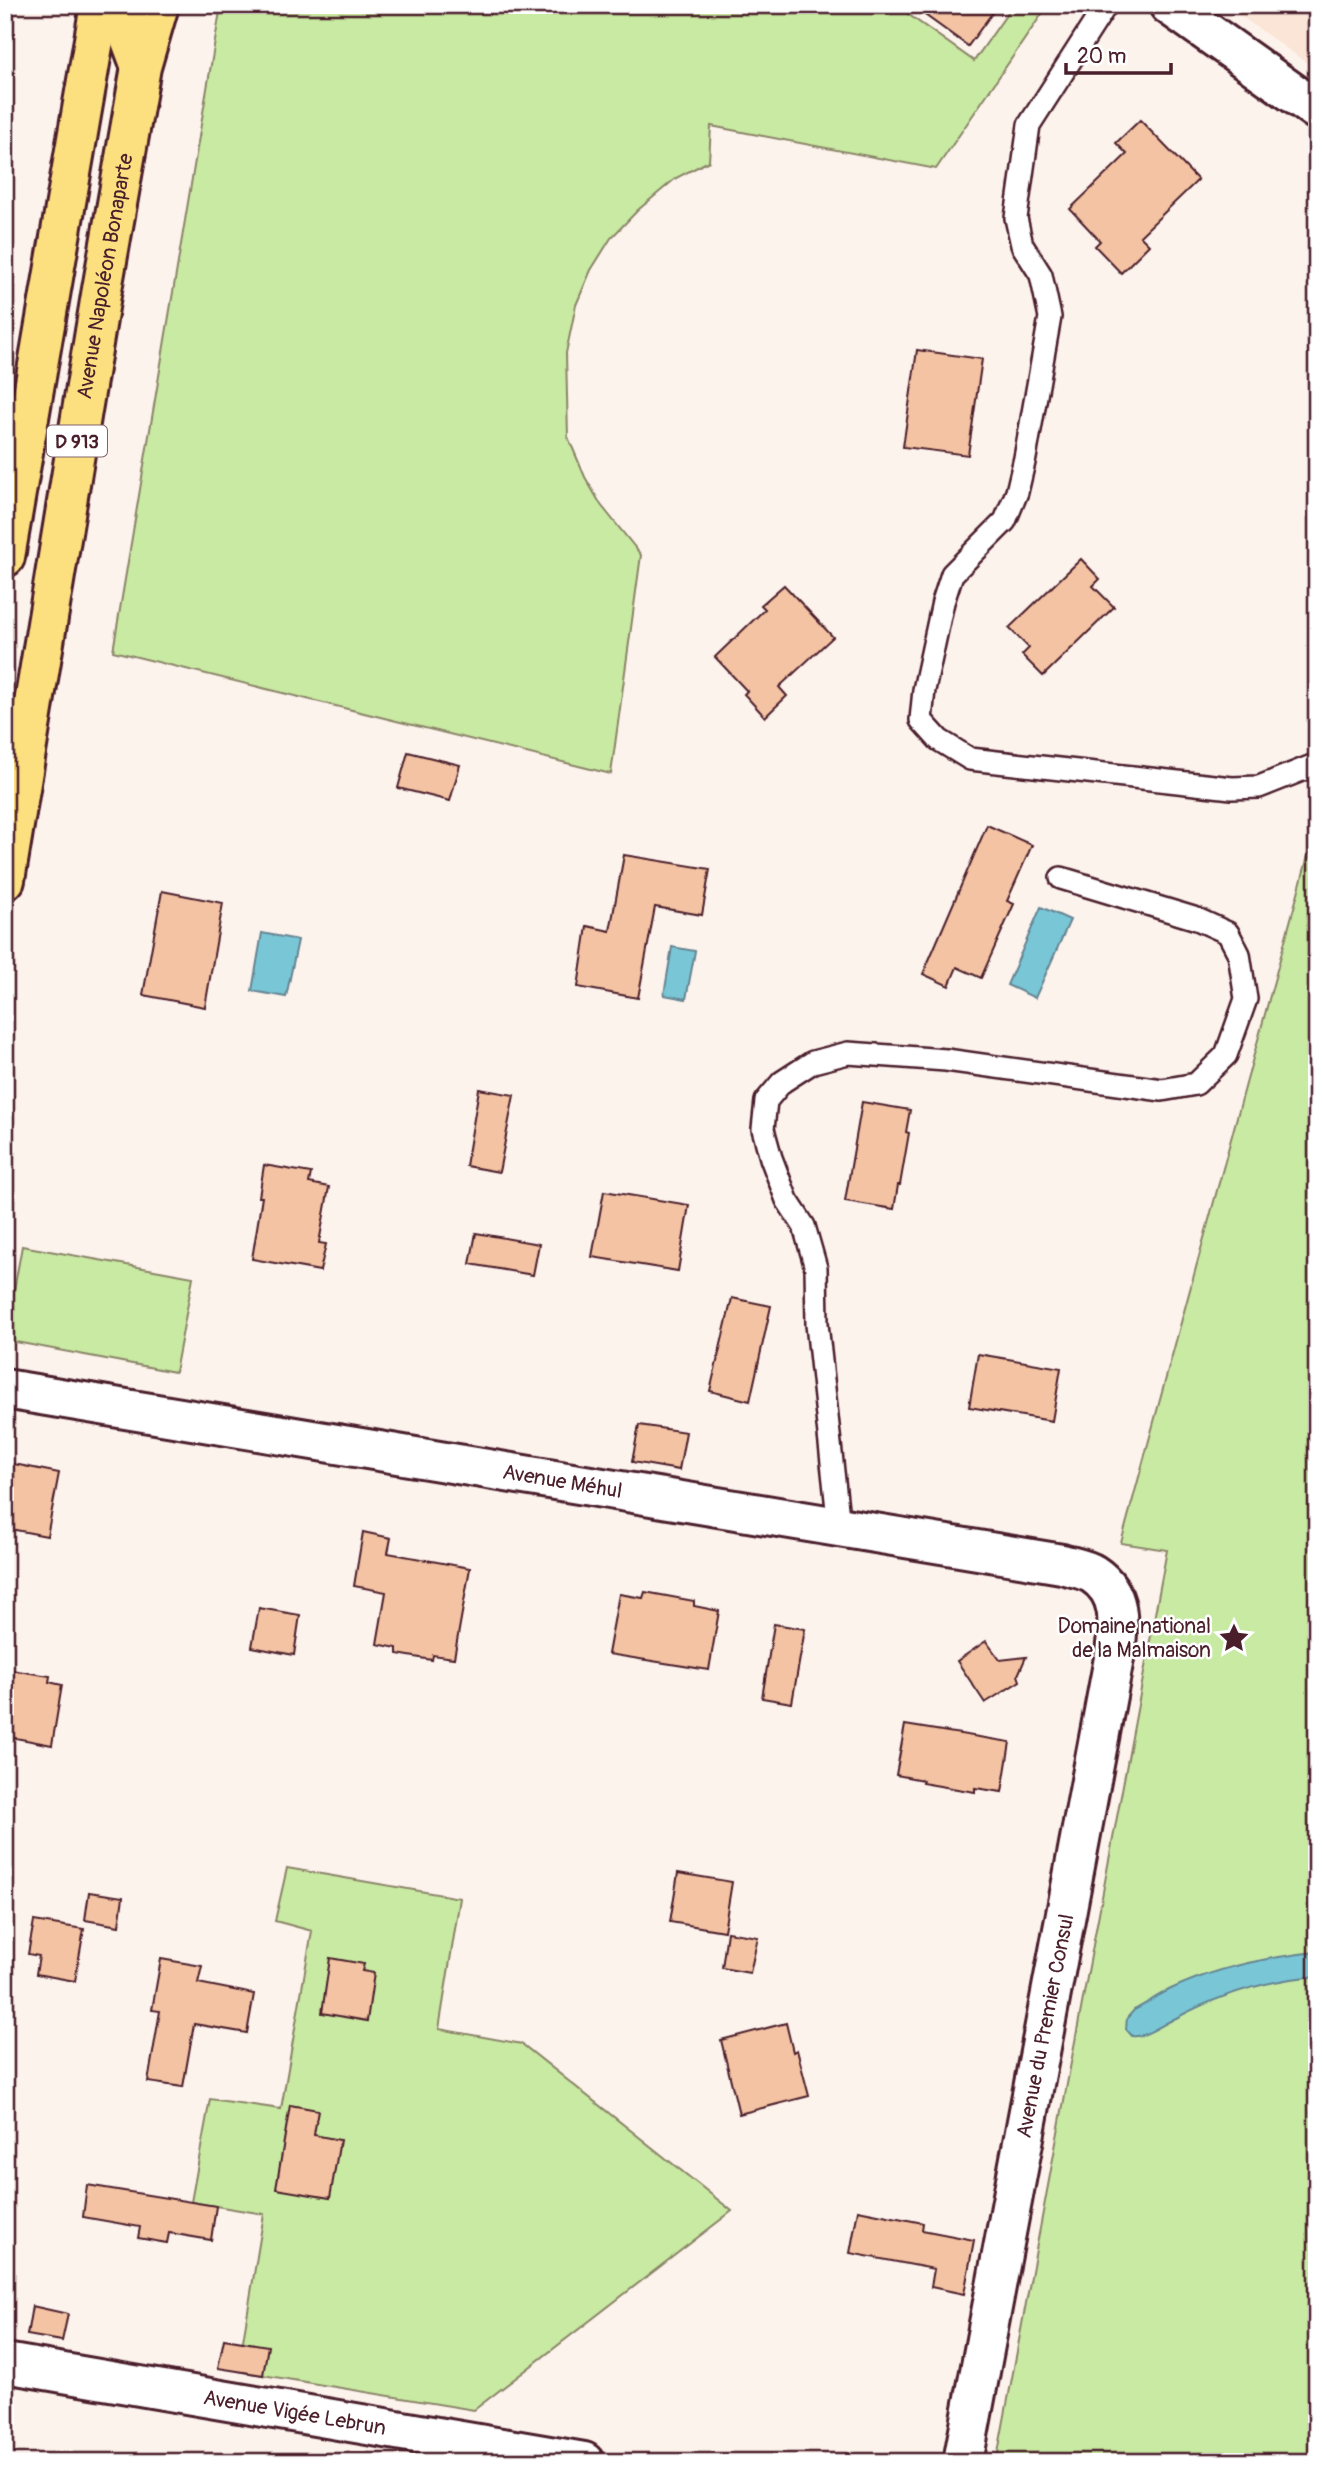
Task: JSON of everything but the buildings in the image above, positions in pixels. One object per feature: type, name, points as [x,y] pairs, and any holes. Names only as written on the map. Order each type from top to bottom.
[{"type":"main road","name":"D 913","points":[[5,557],[100,5]]},
{"type":"main road","name":"D 913","points":[[130,5],[127,27],[141,67]]},
{"type":"main road","name":"Avenue Napoléon Bonaparte","points":[[5,880],[141,67],[159,5]]},
{"type":"street","points":[[1169,5],[1317,110]]},
{"type":"street","name":"Avenue Méhul","points":[[5,1389],[1062,1564],[1092,1573],[1112,1591]]},
{"type":"street","name":"Avenue du Premier Consul","points":[[963,2462],[1115,1653],[1119,1619],[1112,1591]]},
{"type":"street","name":"Avenue Vigée Lebrun","points":[[5,2363],[584,2462]]},
{"type":"lane","points":[[1106,5],[1029,125],[1016,218],[1022,245],[1041,275],[1049,317],[1024,458],[1017,492],[1005,521],[952,574],[929,665],[921,720],[939,740],[970,760],[1232,788],[1259,787],[1317,764]]},
{"type":"lane","points":[[839,1527],[817,1324],[816,1268],[804,1227],[787,1200],[771,1158],[763,1129],[766,1101],[782,1082],[813,1062],[848,1053],[946,1060],[1162,1090],[1196,1084],[1226,1055],[1246,999],[1239,954],[1228,933],[1197,919],[1061,878]]},
{"type":"shaded area","points":[[1225,5],[1317,5],[1317,70]]},
{"type":"green space","points":[[221,5],[895,5],[974,61],[1013,5],[1048,5],[936,169],[711,126],[709,161],[676,178],[638,210],[611,238],[591,270],[576,305],[566,353],[568,437],[585,477],[601,505],[641,555],[611,774],[113,651]]},
{"type":"green space","name":"Domaine national de la Malmaison","points":[[1317,823],[1317,2462],[1003,2462],[997,2458],[1167,1550],[1121,1543]]},
{"type":"green space","points":[[22,1246],[193,1277],[175,1372],[5,1340]]},
{"type":"green space","points":[[287,1868],[460,1898],[439,2029],[522,2044],[732,2211],[474,2410],[238,2371],[264,2214],[191,2202],[210,2099],[281,2109],[312,1931],[275,1921]]},
{"type":"water","points":[[1041,907],[1070,920],[1035,998],[1007,985]]},
{"type":"water","points":[[262,933],[298,940],[286,997],[252,991]]},
{"type":"water","points":[[672,947],[695,951],[686,999],[664,995]]},
{"type":"water","points":[[1317,1952],[1317,1976],[1262,1985],[1227,1996],[1143,2035],[1132,2036],[1126,2029],[1127,2018],[1134,2010],[1189,1981],[1242,1964]]},
{"type":"place","name":"Domaine national de la Malmaison","points":[[1234,1638]]}]
